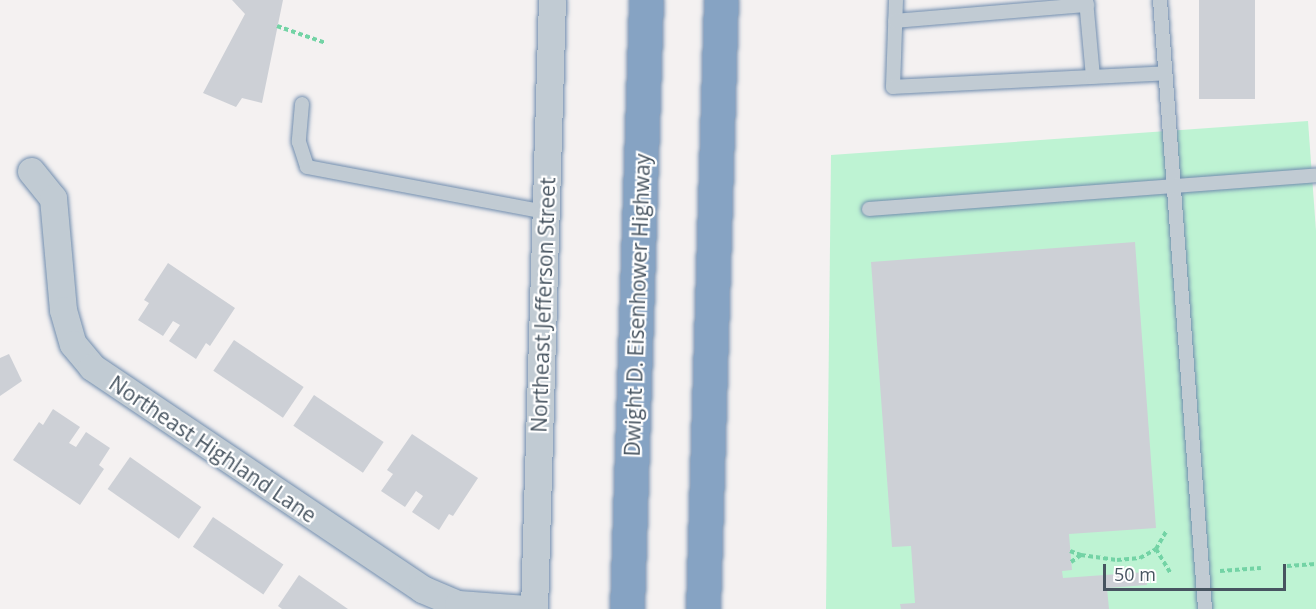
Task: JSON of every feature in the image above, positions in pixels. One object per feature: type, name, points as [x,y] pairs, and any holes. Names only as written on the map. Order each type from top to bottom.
[{"type":"highway","name":"Dwight D. Eisenhower Highway","points":[[627,609],[646,0]]},
{"type":"highway","points":[[703,609],[721,0]]},
{"type":"street","name":"Northeast Jefferson Street","points":[[534,609],[552,0]]},
{"type":"street","name":"Northeast Highland Lane","points":[[31,171],[53,198],[63,310],[73,344],[92,367],[422,589],[458,604],[526,609]]},
{"type":"lane","points":[[896,0],[893,87],[1166,73]]},
{"type":"lane","points":[[1160,0],[1204,609]]},
{"type":"lane","points":[[895,21],[1086,3],[1093,77]]},
{"type":"lane","points":[[302,104],[299,142],[307,167],[546,212]]},
{"type":"lane","points":[[869,209],[1316,175]]},
{"type":"path","points":[[277,27],[326,43]]},
{"type":"path","points":[[1070,551],[1081,555],[1125,560],[1147,556],[1156,549],[1167,530]]},
{"type":"path","points":[[1156,549],[1171,574]]},
{"type":"path","points":[[1071,562],[1081,555]]},
{"type":"path","points":[[1287,566],[1316,564]]},
{"type":"path","points":[[1219,571],[1261,568]]},
{"type":"green space","points":[[1308,121],[1316,231],[1316,609],[826,609],[831,155]]},
{"type":"building","points":[[232,0],[283,0],[262,103],[242,98],[236,107],[203,93],[245,14]]},
{"type":"building","points":[[1199,0],[1255,0],[1255,99],[1199,99]]},
{"type":"building","points":[[1135,242],[1156,528],[1069,534],[1072,570],[1062,571],[1063,578],[1146,572],[1147,585],[1107,588],[1109,609],[901,609],[900,604],[915,603],[911,546],[892,547],[871,262]]},
{"type":"building","points":[[168,263],[235,308],[210,346],[206,343],[196,359],[169,341],[180,325],[173,321],[163,336],[138,320],[149,303],[144,300]]},
{"type":"building","points":[[234,340],[304,387],[283,418],[213,371]]},
{"type":"building","points":[[9,354],[22,381],[0,396],[0,358]]},
{"type":"building","points":[[314,395],[384,442],[363,473],[293,426]]},
{"type":"building","points":[[53,409],[80,427],[69,443],[76,447],[86,432],[110,448],[99,465],[104,469],[80,505],[13,460],[39,422],[43,425]]},
{"type":"building","points":[[412,434],[478,478],[453,516],[449,514],[439,530],[412,512],[423,496],[416,491],[405,507],[381,491],[393,474],[387,470]]},
{"type":"building","points":[[130,457],[201,507],[179,539],[108,489]]},
{"type":"building","points":[[213,517],[283,565],[263,594],[193,547]]},
{"type":"building","points":[[299,575],[348,609],[282,609],[278,606]]}]
